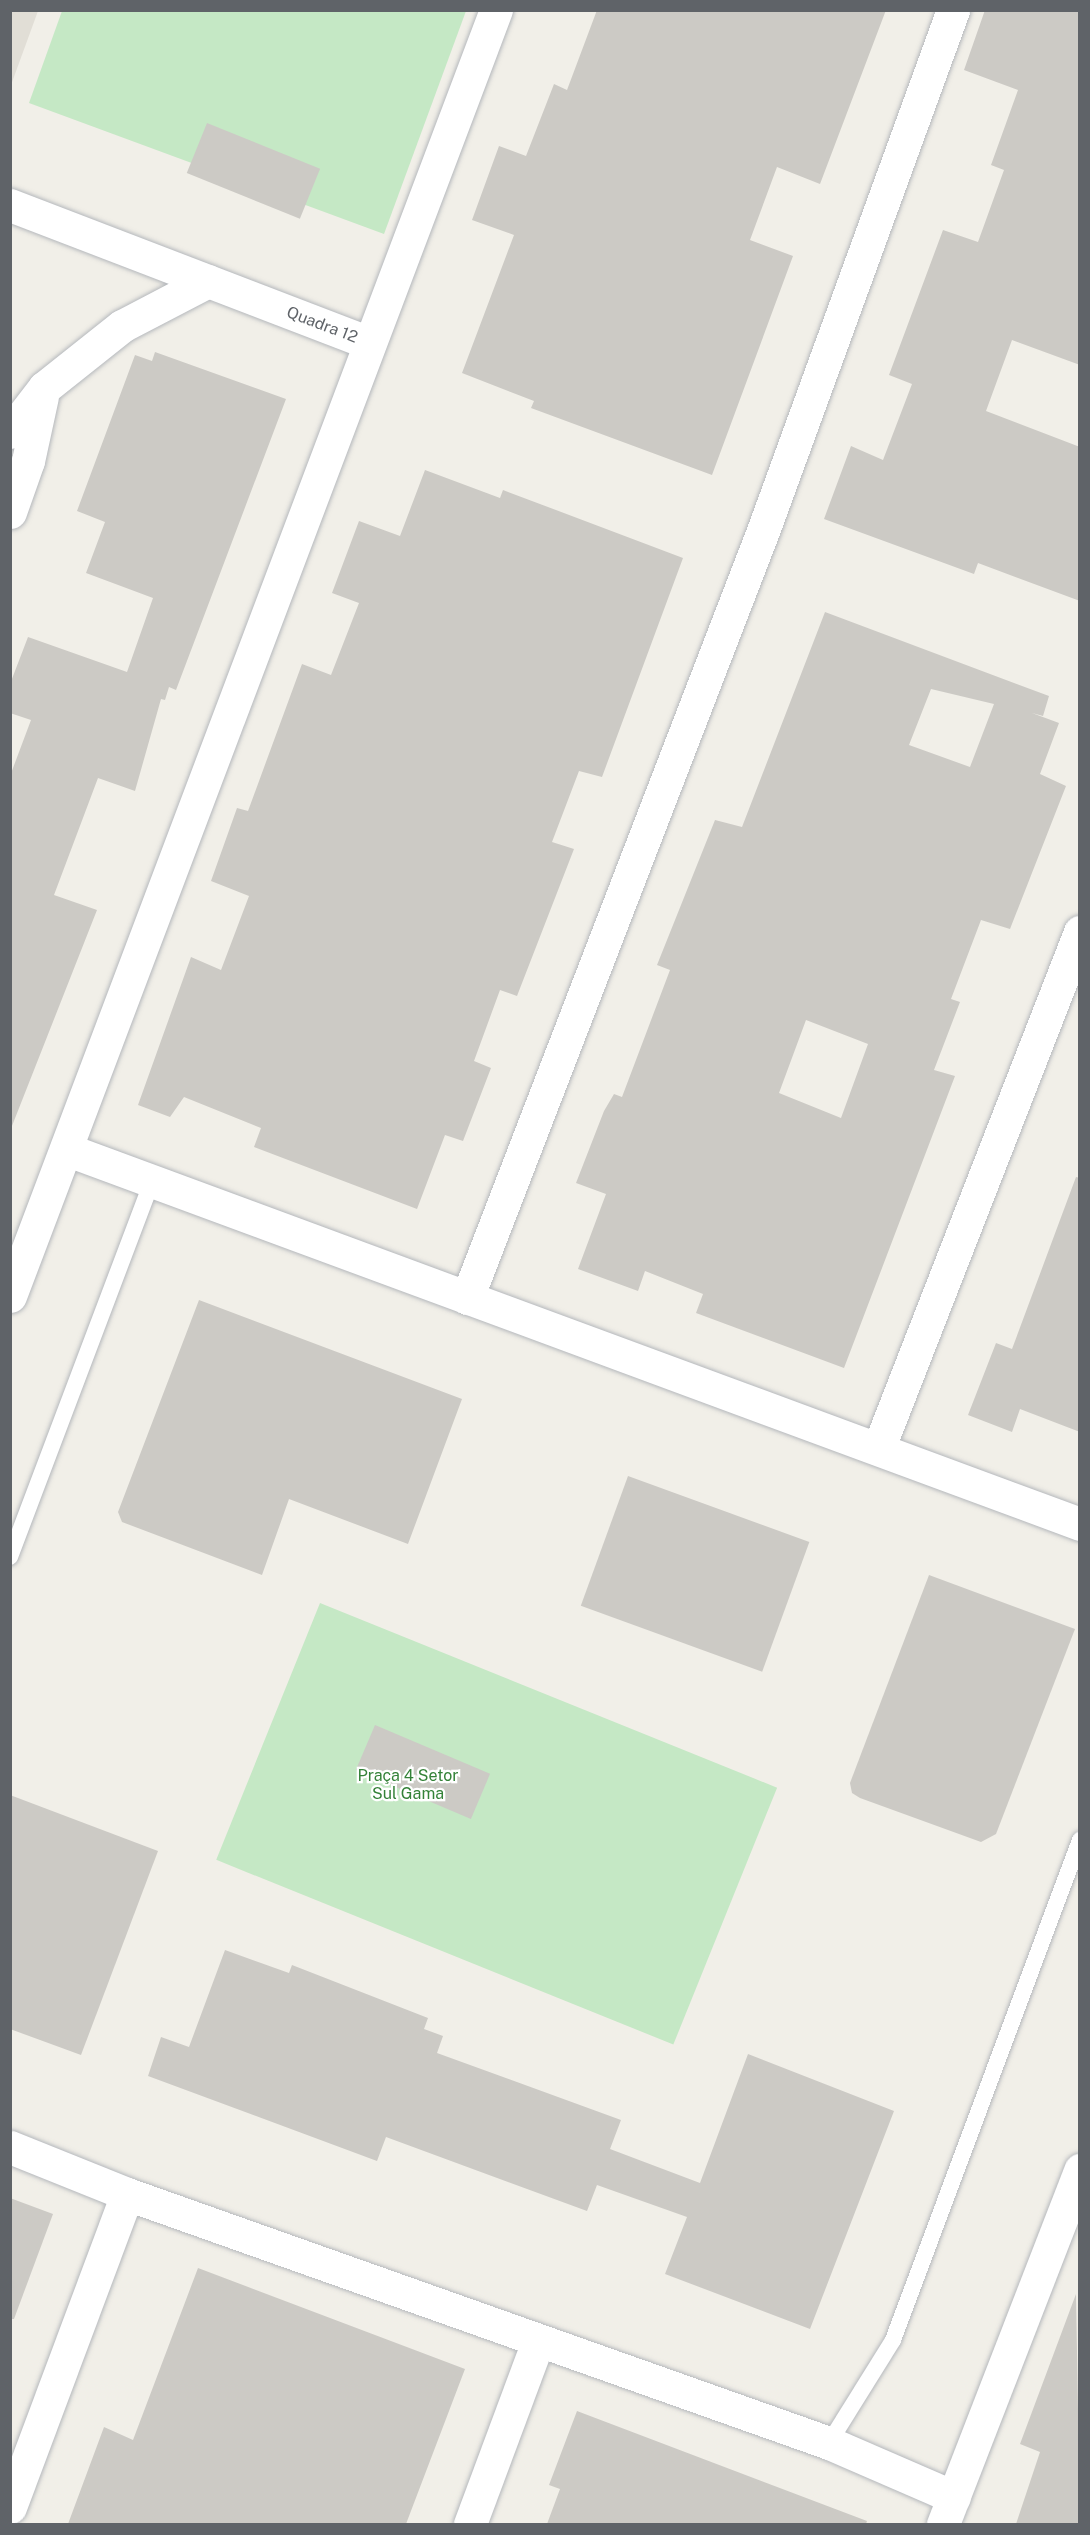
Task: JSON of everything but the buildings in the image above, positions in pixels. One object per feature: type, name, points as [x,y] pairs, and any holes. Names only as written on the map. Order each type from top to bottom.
[{"type":"street","name":"Quadra 12","points":[[10,205],[369,343],[496,10]]},
{"type":"street","points":[[467,1298],[763,531],[953,10]]},
{"type":"street","points":[[10,432],[44,388],[122,326],[208,281]]},
{"type":"street","points":[[10,1296],[68,1150],[369,343]]},
{"type":"street","points":[[10,512],[28,461],[44,388]]},
{"type":"street","points":[[879,1447],[1080,932]]},
{"type":"street","points":[[68,1150],[150,1183],[879,1447],[1080,1524]]},
{"type":"street","points":[[10,2147],[127,2194],[829,2443],[949,2511],[1080,2170]]},
{"type":"street","points":[[10,2507],[127,2194]]},
{"type":"street","points":[[470,2524],[538,2341]]},
{"type":"lane","points":[[10,1557],[150,1183]]},
{"type":"lane","points":[[829,2443],[893,2340],[1080,1840]]},
{"type":"shaded area","points":[[10,11],[38,11],[11,85]]},
{"type":"green space","points":[[62,11],[466,11],[384,234],[29,103]]},
{"type":"green space","name":"Praça 4 Setor Sul Gama","points":[[320,1603],[777,1788],[673,2045],[216,1860]]}]
